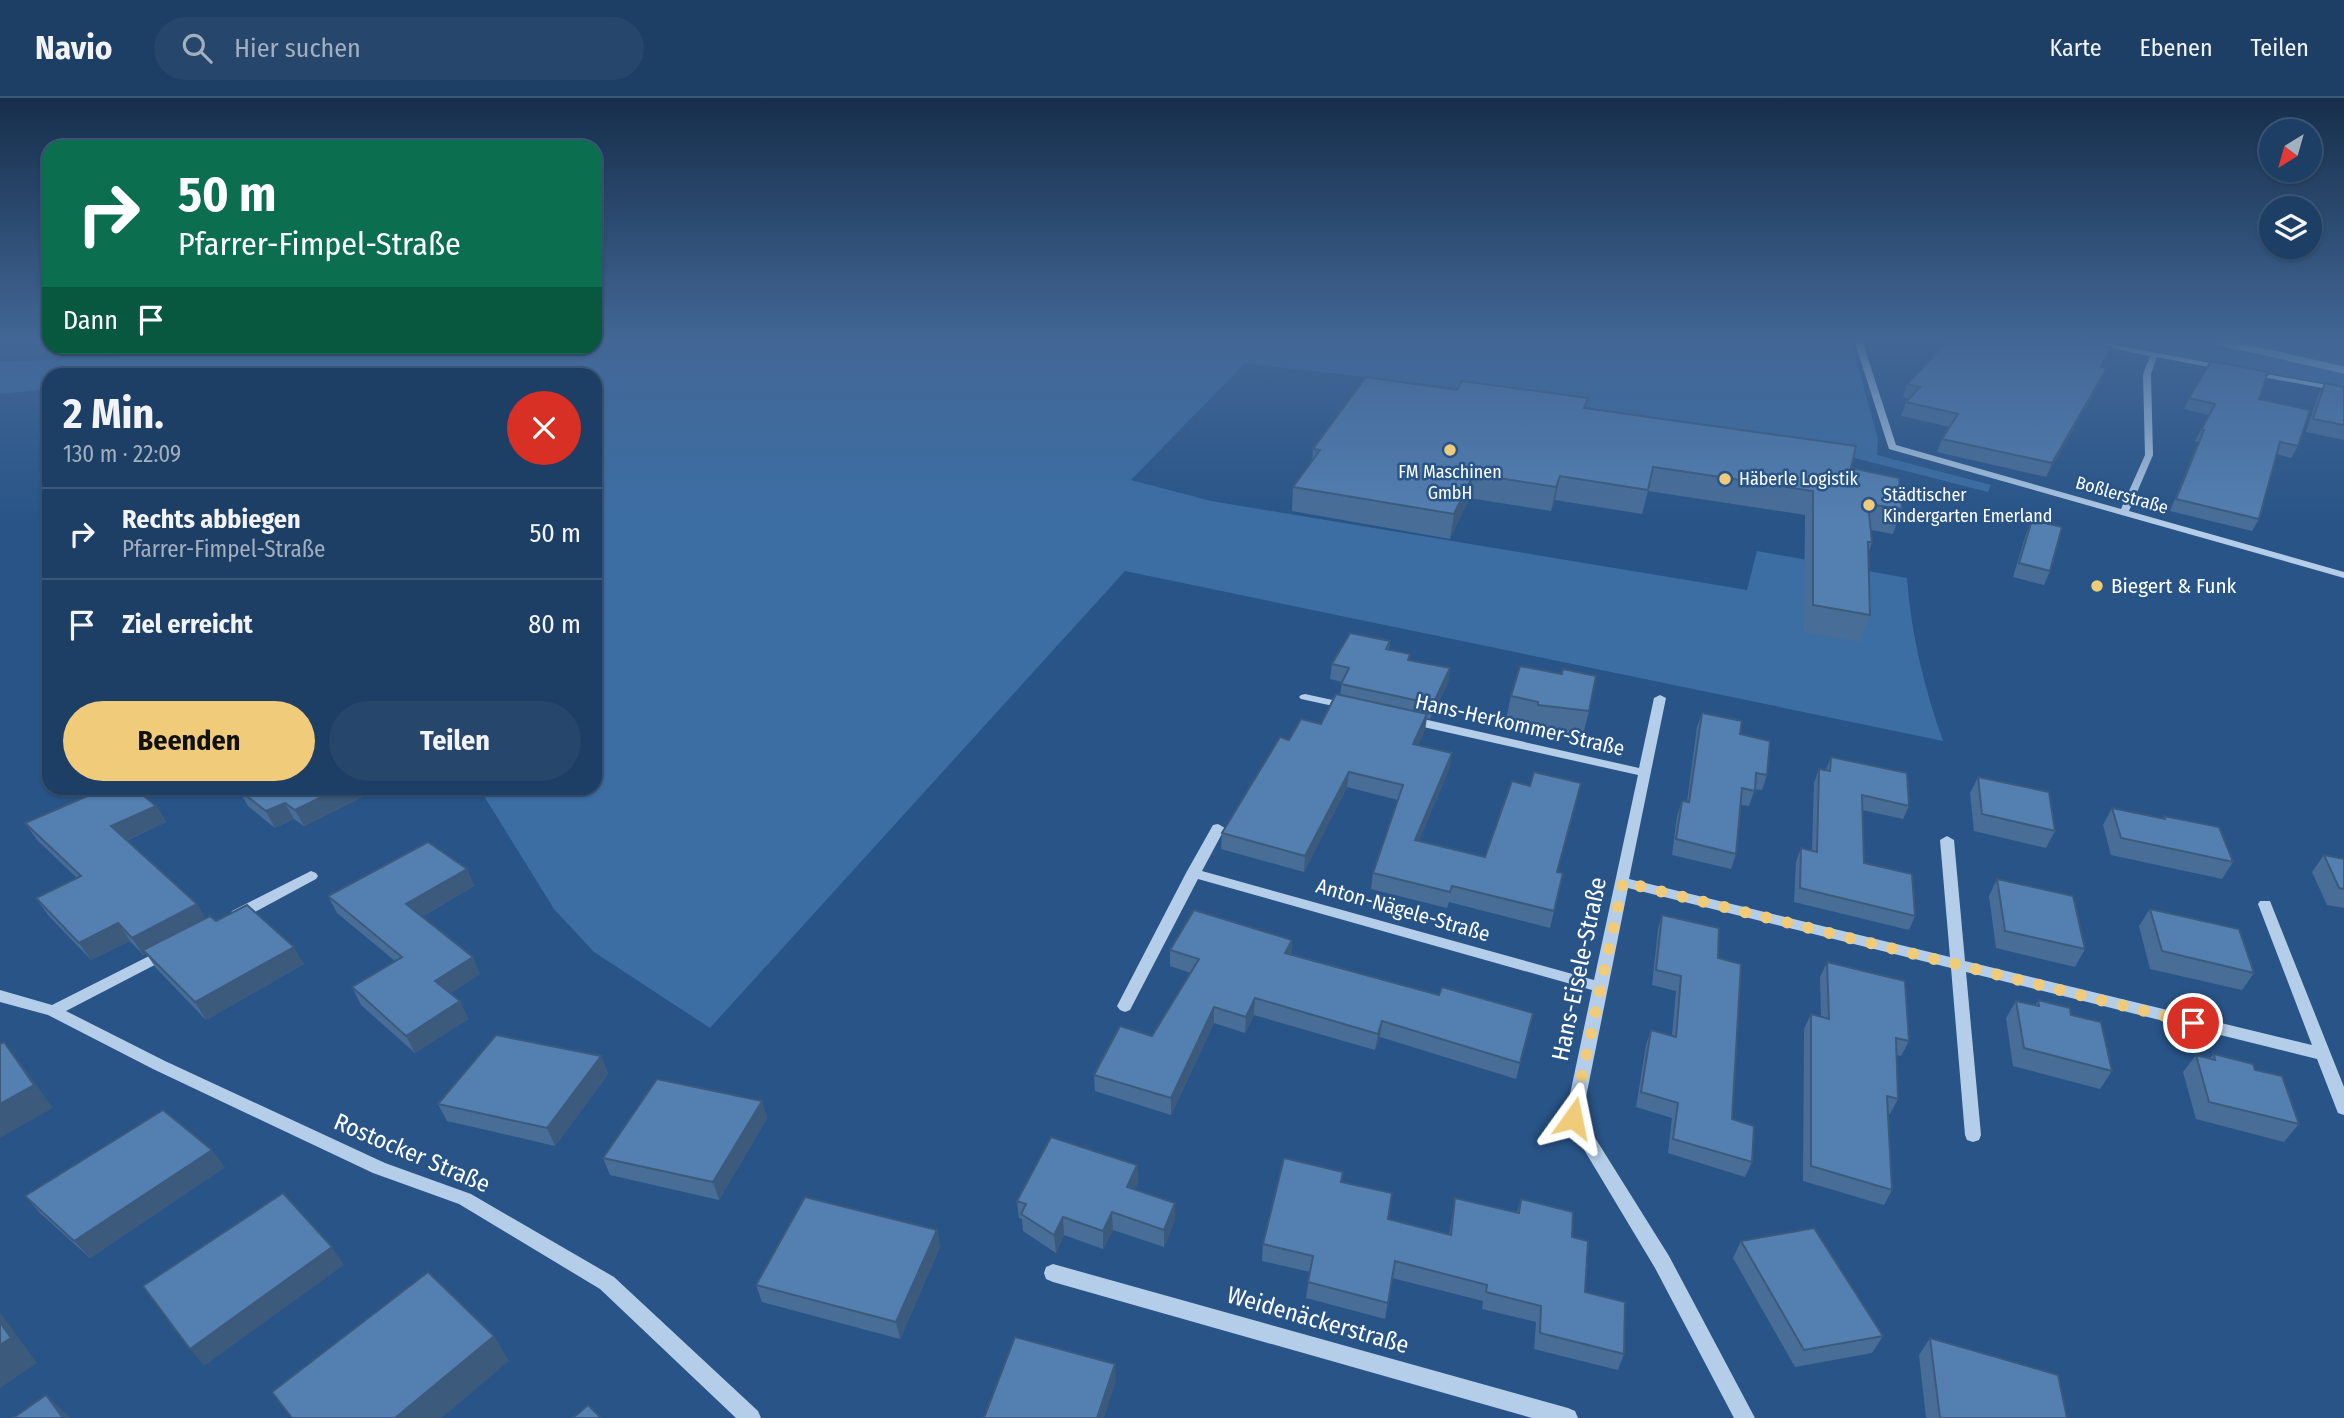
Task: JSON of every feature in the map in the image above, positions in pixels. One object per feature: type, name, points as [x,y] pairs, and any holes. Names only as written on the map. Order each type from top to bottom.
[{"type":"street","name":"Boßlerstraße","points":[[1878,402],[1892,447],[2344,575]]},
{"type":"street","points":[[2124,512],[2149,455],[2148,402]]},
{"type":"street","points":[[1305,697],[1359,709]]},
{"type":"street","name":"Hans-Eisele-Straße","points":[[1660,698],[1573,1118],[1662,1262],[1745,1418]]},
{"type":"street","name":"Hans-Herkommer-Straße","points":[[1400,718],[1645,773]]},
{"type":"street","points":[[1125,1006],[1218,828]]},
{"type":"street","points":[[1947,840],[1973,1135]]},
{"type":"street","name":"Anton-Nägele-Straße","points":[[1193,873],[1600,988]]},
{"type":"street","points":[[225,921],[311,876]]},
{"type":"street","points":[[1623,882],[2323,1054]]},
{"type":"street","points":[[2265,904],[2344,1108]]},
{"type":"street","points":[[53,1011],[176,947]]},
{"type":"street","name":"Rostocker Straße","points":[[0,996],[53,1011],[159,1065],[380,1168],[465,1199],[607,1283],[751,1418]]},
{"type":"street","name":"Weidenäckerstraße","points":[[1053,1273],[1568,1418]]},
{"type":"shaded area","points":[[602,402],[1207,402],[1131,480],[1211,501],[1747,590],[1757,551],[1907,578],[1919,660],[1943,741],[1125,571],[710,1028],[594,952],[554,909],[483,795],[602,795]]},
{"type":"shaded area","points":[[1548,402],[1868,402],[1878,439],[1877,455],[1991,485],[1988,492],[1851,457],[1676,420]]},
{"type":"building","points":[[1348,402],[1587,402],[1584,408],[1856,446],[1851,468],[1899,478],[1902,509],[1868,504],[1872,542],[1868,542],[1870,615],[1813,605],[1813,491],[1653,467],[1648,490],[1560,476],[1556,487],[1473,474],[1454,514],[1293,487],[1320,450],[1313,449]]},
{"type":"building","points":[[1906,402],[2088,402],[2052,463],[1942,439],[1958,414]]},
{"type":"building","points":[[2205,402],[2271,402],[2310,410],[2298,446],[2280,442],[2259,519],[2176,499],[2204,430],[2201,430],[2215,404]]},
{"type":"building","points":[[2319,402],[2344,402],[2344,425],[2313,419]]},
{"type":"building","points":[[2032,520],[2062,527],[2050,571],[2019,563]]},
{"type":"building","points":[[1350,633],[1390,641],[1386,649],[1410,654],[1408,660],[1450,668],[1433,704],[1341,684],[1349,668],[1332,664]]},
{"type":"building","points":[[1520,666],[1562,674],[1563,669],[1596,676],[1589,711],[1538,705],[1538,702],[1511,696]]},
{"type":"building","points":[[1336,694],[1427,714],[1413,744],[1452,753],[1415,840],[1485,857],[1512,781],[1530,786],[1534,772],[1581,783],[1557,872],[1563,873],[1554,911],[1452,886],[1450,892],[1373,873],[1403,785],[1349,772],[1305,856],[1222,833],[1280,737],[1289,740],[1301,719],[1321,724]]},
{"type":"building","points":[[1702,713],[1742,721],[1740,734],[1770,741],[1767,775],[1756,773],[1755,791],[1742,788],[1736,854],[1676,839],[1682,801],[1689,802]]},
{"type":"building","points":[[1831,757],[1907,773],[1909,806],[1862,795],[1864,863],[1912,874],[1915,916],[1800,888],[1801,848],[1817,852],[1819,769],[1830,771]]},
{"type":"building","points":[[1978,777],[2049,792],[2055,831],[1982,814]]},
{"type":"building","points":[[90,795],[143,795],[156,806],[111,826],[197,904],[132,938],[118,923],[79,943],[36,898],[81,876],[25,823]]},
{"type":"building","points":[[245,795],[326,795],[295,810],[285,803],[266,811]]},
{"type":"building","points":[[2112,808],[2219,827],[2233,862],[2121,838]]},
{"type":"building","points":[[428,842],[467,869],[406,904],[473,957],[435,981],[460,1001],[406,1036],[352,987],[402,957],[328,896]]},
{"type":"building","points":[[2324,855],[2344,859],[2344,889],[2339,888]]},
{"type":"building","points":[[1997,879],[2073,896],[2085,949],[2005,931]]},
{"type":"building","points":[[247,905],[294,947],[195,1002],[143,950],[210,916],[216,921]]},
{"type":"building","points":[[2150,909],[2239,929],[2254,973],[2162,951]]},
{"type":"building","points":[[1194,910],[1292,940],[1285,953],[1439,995],[1442,987],[1533,1013],[1520,1063],[1382,1021],[1378,1034],[1255,998],[1246,1017],[1214,1007],[1171,1098],[1094,1075],[1120,1026],[1152,1036],[1199,959],[1170,950]]},
{"type":"building","points":[[1662,915],[1719,928],[1718,958],[1741,964],[1732,1119],[1754,1126],[1752,1162],[1673,1139],[1678,1103],[1641,1092],[1651,1030],[1676,1037],[1681,976],[1656,970]]},
{"type":"building","points":[[1827,962],[1905,981],[1909,1041],[1896,1038],[1898,1099],[1887,1096],[1892,1190],[1811,1166],[1811,1014],[1829,1019]]},
{"type":"building","points":[[2038,1000],[2070,1008],[2071,1015],[2101,1022],[2112,1071],[2024,1048],[2016,1001],[2039,1006]]},
{"type":"building","points":[[496,1035],[601,1056],[547,1128],[438,1104]]},
{"type":"building","points":[[4,1042],[34,1085],[0,1104],[0,1044]]},
{"type":"building","points":[[2214,1054],[2253,1064],[2255,1070],[2282,1076],[2299,1124],[2209,1102],[2196,1055],[2215,1060]]},
{"type":"building","points":[[657,1079],[762,1101],[713,1182],[603,1158]]},
{"type":"building","points":[[163,1110],[212,1150],[74,1241],[25,1196]]},
{"type":"building","points":[[1051,1137],[1137,1165],[1127,1187],[1175,1203],[1164,1230],[1112,1212],[1103,1231],[1063,1217],[1054,1235],[1021,1214],[1026,1204],[1017,1201]]},
{"type":"building","points":[[1284,1158],[1343,1172],[1341,1182],[1392,1193],[1388,1219],[1451,1235],[1455,1198],[1519,1213],[1521,1199],[1573,1212],[1572,1237],[1588,1241],[1585,1292],[1625,1302],[1624,1354],[1540,1333],[1541,1306],[1486,1292],[1487,1285],[1395,1261],[1388,1303],[1308,1282],[1313,1256],[1263,1244]]},
{"type":"building","points":[[283,1193],[332,1247],[190,1349],[143,1286]]},
{"type":"building","points":[[805,1197],[937,1230],[896,1322],[756,1285]]},
{"type":"building","points":[[1814,1228],[1883,1336],[1804,1350],[1741,1241]]},
{"type":"building","points":[[428,1272],[494,1336],[395,1418],[292,1418],[272,1392]]},
{"type":"building","points":[[0,1322],[11,1338],[0,1345]]},
{"type":"building","points":[[1015,1337],[1115,1364],[1097,1418],[984,1418]]},
{"type":"building","points":[[1930,1338],[2058,1375],[2067,1418],[1940,1418]]},
{"type":"building","points":[[46,1395],[63,1418],[13,1418]]},
{"type":"building","points":[[588,1405],[601,1418],[573,1418]]},
{"type":"place","name":"FM Maschinen GmbH","points":[[1450,450]]},
{"type":"place","name":"Häberle Logistik","points":[[1725,479]]},
{"type":"place","name":"Städtischer Kindergarten Emerland","points":[[1869,505]]},
{"type":"place","name":"Biegert & Funk","points":[[2097,586]]},
{"type":"route","points":[[1573,1118],[1623,882],[2193,1023]]}]
